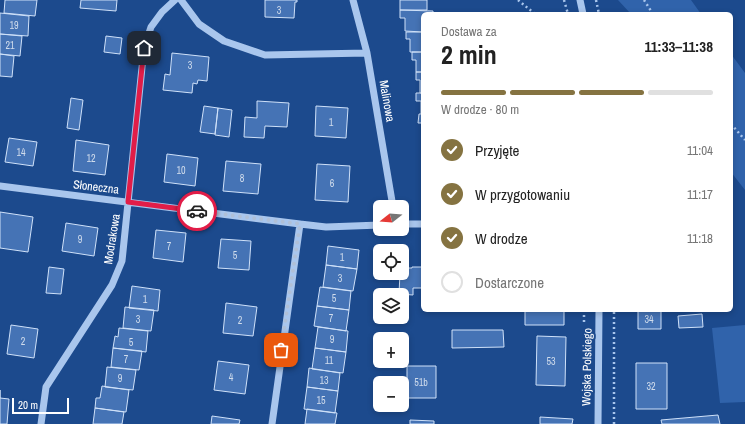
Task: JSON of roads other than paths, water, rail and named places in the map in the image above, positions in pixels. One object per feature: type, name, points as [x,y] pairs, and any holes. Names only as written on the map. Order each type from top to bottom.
[{"type":"street","name":"Modrakowa","points":[[41,424],[46,387],[112,285],[122,260],[144,48],[151,27],[162,12],[176,0]]},
{"type":"street","points":[[181,0],[199,24],[224,41],[265,55],[367,53]]},
{"type":"street","name":"Malinowa","points":[[353,0],[367,53],[392,200]]},
{"type":"street","points":[[580,0],[583,12]]},
{"type":"street","name":"Słoneczna","points":[[0,186],[326,227],[373,225]]},
{"type":"street","points":[[272,424],[300,224]]},
{"type":"street","points":[[409,224],[421,224]]},
{"type":"street","name":"Wojska Polskiego","points":[[598,424],[599,312]]}]
